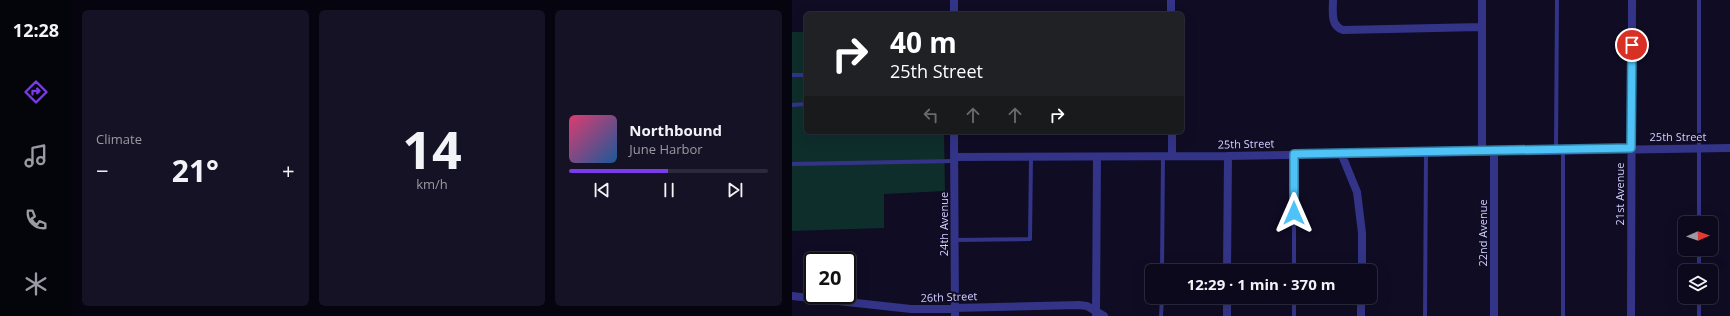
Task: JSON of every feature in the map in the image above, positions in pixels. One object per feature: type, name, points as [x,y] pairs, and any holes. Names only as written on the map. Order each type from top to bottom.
[{"type":"street","points":[[954,0],[954,12]]},
{"type":"street","points":[[1171,0],[1171,12]]},
{"type":"street","points":[[1333,0],[1334,22],[1340,29],[1351,31],[1481,27]]},
{"type":"street","points":[[1482,0],[1482,151]]},
{"type":"street","name":"21st Avenue","points":[[1631,316],[1632,0]]},
{"type":"street","name":"24th Avenue","points":[[954,134],[955,312]]},
{"type":"street","points":[[1172,134],[1172,155]]},
{"type":"street","name":"25th Street","points":[[954,159],[1163,155],[1228,156],[1631,148],[1730,148]]},
{"type":"street","name":"22nd Avenue","points":[[1494,151],[1494,316]]},
{"type":"street","points":[[1341,153],[1356,192],[1362,233],[1362,264]]},
{"type":"street","points":[[1227,264],[1228,156]]},
{"type":"street","points":[[1096,313],[1097,157]]},
{"type":"street","name":"26th Street","points":[[792,296],[911,309],[955,312],[1079,305],[1086,306],[1096,313],[1104,316]]},
{"type":"street","points":[[1227,304],[1227,316]]},
{"type":"street","points":[[1361,304],[1361,316]]},
{"type":"lane","points":[[1557,0],[1563,316]]},
{"type":"lane","points":[[1699,0],[1699,216]]},
{"type":"lane","points":[[792,75],[804,75]]},
{"type":"lane","points":[[792,105],[804,104]]},
{"type":"lane","points":[[1425,316],[1426,152]]},
{"type":"lane","points":[[1294,154],[1294,264]]},
{"type":"lane","points":[[1162,264],[1163,155]]},
{"type":"lane","points":[[955,240],[1030,240],[1032,157]]},
{"type":"lane","points":[[792,164],[954,159]]},
{"type":"lane","points":[[1162,304],[1162,316]]},
{"type":"lane","points":[[1294,304],[1294,316]]},
{"type":"lane","points":[[1699,304],[1699,316]]},
{"type":"green space","points":[[792,32],[804,32],[804,134],[944,134],[945,191],[884,194],[884,228],[792,231]]},
{"type":"route","points":[[1294,213],[1294,154],[1631,148],[1632,45]]}]
